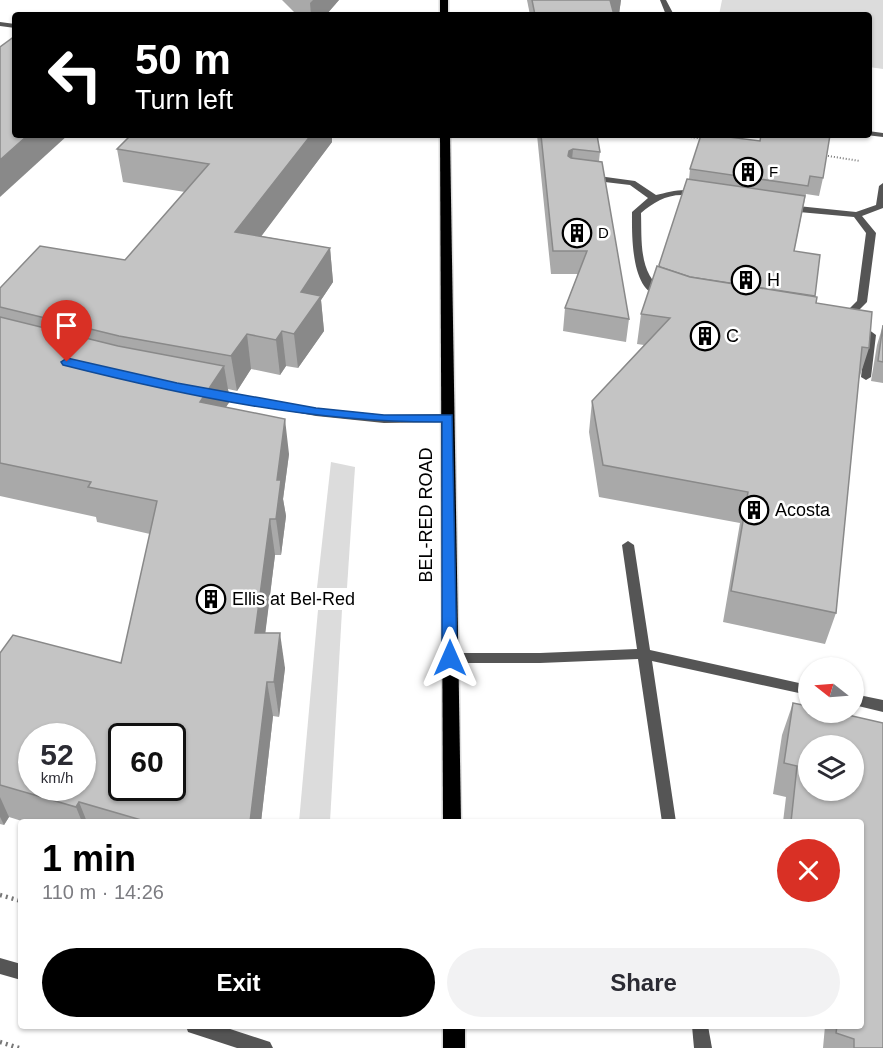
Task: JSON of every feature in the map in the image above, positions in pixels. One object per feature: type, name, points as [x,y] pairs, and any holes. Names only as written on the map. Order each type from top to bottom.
[{"type":"main road","name":"BEL-RED ROAD","points":[[445,138],[452,819]]},
{"type":"main road","points":[[454,1029],[454,1048]]},
{"type":"street","points":[[582,177],[632,183],[654,198]]},
{"type":"street","points":[[781,207],[857,215],[880,206],[883,186]]},
{"type":"street","points":[[675,298],[654,291],[642,275],[636,212],[654,198],[682,192],[704,195]]},
{"type":"street","points":[[857,215],[872,233],[861,303],[841,318],[871,335],[866,377]]},
{"type":"street","points":[[207,392],[316,412],[384,419],[448,418]]},
{"type":"street","points":[[628,544],[669,819]]},
{"type":"street","points":[[450,658],[540,658],[644,654],[798,688]]},
{"type":"street","points":[[864,702],[883,706]]},
{"type":"street","points":[[0,966],[18,971]]},
{"type":"street","points":[[199,1029],[224,1043],[264,1048]]},
{"type":"street","points":[[700,1029],[703,1048]]},
{"type":"path","points":[[697,138],[711,140]]},
{"type":"path","points":[[816,154],[861,161]]},
{"type":"path","points":[[0,895],[18,900]]},
{"type":"path","points":[[0,1042],[19,1048]]},
{"type":"shaded area","points":[[722,0],[883,0],[883,69],[872,67],[872,12],[720,12]]},
{"type":"shaded area","points":[[331,462],[355,467],[347,588],[317,588]]},
{"type":"shaded area","points":[[318,610],[342,610],[330,819],[299,819]]},
{"type":"building","points":[[532,0],[610,0],[613,12],[534,12]]},
{"type":"building","points":[[12,38],[12,138],[25,138],[0,160],[0,47]]},
{"type":"building","points":[[128,138],[309,138],[235,232],[330,248],[301,292],[321,296],[294,334],[282,331],[276,340],[247,334],[231,356],[119,336],[0,307],[0,288],[40,246],[125,260],[209,164],[117,149]]},
{"type":"building","points":[[541,138],[598,138],[600,152],[573,149],[569,151],[568,156],[602,162],[629,319],[565,308],[587,251],[553,251]]},
{"type":"building","points":[[700,138],[736,138],[760,141],[760,138],[830,138],[823,178],[810,176],[808,186],[690,169]]},
{"type":"building","points":[[687,179],[805,196],[794,251],[820,255],[815,296],[690,277],[660,267]]},
{"type":"building","points":[[657,266],[690,277],[817,297],[816,303],[872,312],[869,348],[862,347],[836,613],[731,591],[748,492],[603,465],[592,401],[670,318],[641,314]]},
{"type":"building","name":"Ellis at Bel-Red","points":[[0,317],[118,346],[224,366],[200,402],[285,419],[277,480],[281,480],[276,519],[270,519],[255,633],[280,633],[274,682],[267,682],[250,819],[138,819],[79,802],[76,807],[55,801],[96,801],[96,723],[18,723],[18,790],[0,785],[0,653],[13,635],[121,663],[157,501],[88,487],[91,482],[0,463]]},
{"type":"building","points":[[883,325],[883,362],[878,361]]},
{"type":"building","points":[[793,703],[798,704],[798,723],[864,723],[864,719],[883,723],[883,1048],[854,1048],[854,1039],[836,1033],[837,1029],[864,1029],[864,819],[791,819],[797,766],[784,763]]},
{"type":"place","name":"F","points":[[748,172]]},
{"type":"place","name":"D","points":[[577,233]]},
{"type":"place","name":"H","points":[[746,280]]},
{"type":"place","name":"C","points":[[705,336]]},
{"type":"place","name":"Acosta","points":[[754,510]]},
{"type":"place","name":"Ellis at Bel-Red","points":[[211,599]]},
{"type":"route","points":[[67,362],[177,387],[316,412],[384,419],[448,418],[450,658]]}]
